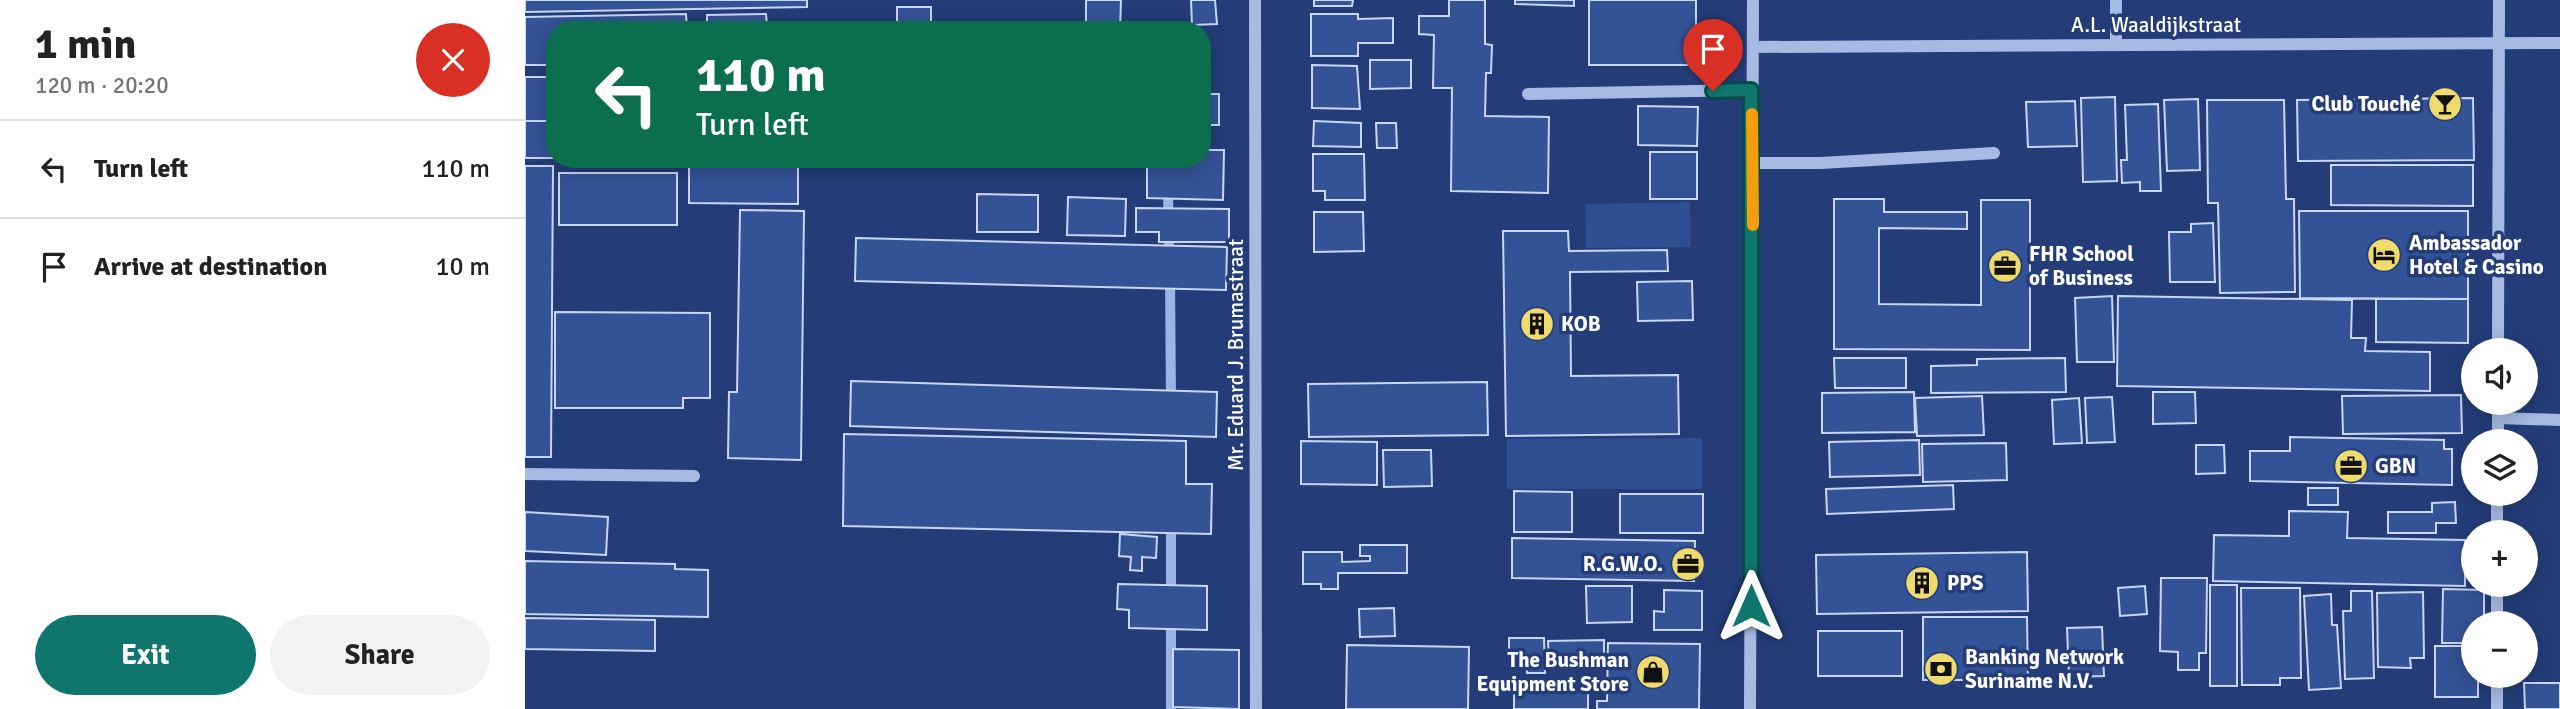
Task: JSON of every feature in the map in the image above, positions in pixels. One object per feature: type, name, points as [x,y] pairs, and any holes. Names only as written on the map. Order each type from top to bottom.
[{"type":"street","name":"Mr. Eduard J. Brumastraat","points":[[1255,0],[1256,709]]},
{"type":"street","points":[[1751,709],[1753,0]]},
{"type":"street","points":[[2116,0],[2116,45]]},
{"type":"street","points":[[2498,338],[2500,0]]},
{"type":"street","name":"A.L. Waaldijkstraat","points":[[1753,47],[2560,43]]},
{"type":"street","points":[[1528,94],[1751,90]]},
{"type":"street","points":[[1753,163],[1821,163],[1994,153]]},
{"type":"street","points":[[2498,429],[2498,418],[2560,420]]},
{"type":"street","points":[[525,474],[694,476]]},
{"type":"street","points":[[2497,688],[2497,709]]},
{"type":"shaded area","points":[[1690,202],[1691,247],[1586,248],[1585,204]]},
{"type":"shaded area","points":[[1702,438],[1702,489],[1507,489],[1507,439]]},
{"type":"building","points":[[525,0],[807,0],[807,7],[525,12]]},
{"type":"building","points":[[1086,0],[1121,0],[1120,21],[1086,21]]},
{"type":"building","points":[[1191,0],[1215,0],[1217,24],[1211,24],[1211,21],[1192,21]]},
{"type":"building","points":[[1314,0],[1353,0],[1352,6],[1314,6]]},
{"type":"building","points":[[1449,0],[1485,0],[1485,44],[1492,45],[1491,73],[1486,73],[1485,116],[1549,117],[1548,193],[1451,191],[1452,88],[1433,88],[1434,35],[1419,34],[1419,16],[1449,16]]},
{"type":"building","points":[[1515,0],[1574,0],[1574,6],[1515,4]]},
{"type":"building","points":[[1589,0],[1696,0],[1696,65],[1589,65]]},
{"type":"building","points":[[897,7],[931,7],[931,21],[897,21]]},
{"type":"building","points":[[686,14],[686,21],[546,21],[546,65],[525,65],[525,17]]},
{"type":"building","points":[[766,14],[767,21],[707,21],[707,15]]},
{"type":"building","points":[[1311,14],[1358,14],[1358,19],[1393,18],[1393,43],[1358,43],[1358,56],[1311,56]]},
{"type":"building","points":[[1370,60],[1411,60],[1411,88],[1370,89]]},
{"type":"building","points":[[1312,65],[1357,66],[1360,109],[1312,108]]},
{"type":"building","points":[[525,77],[546,77],[546,121],[525,121]]},
{"type":"building","points":[[1211,94],[1219,94],[1219,125],[1211,125]]},
{"type":"building","points":[[2115,97],[2117,181],[2083,182],[2081,98]]},
{"type":"building","points":[[2473,98],[2474,160],[2298,161],[2297,100]]},
{"type":"building","points":[[2198,99],[2200,170],[2167,171],[2164,100]]},
{"type":"building","points":[[2207,100],[2284,100],[2286,199],[2294,199],[2295,292],[2220,293],[2218,203],[2208,203]]},
{"type":"building","points":[[2075,101],[2077,146],[2028,147],[2026,102]]},
{"type":"building","points":[[2158,104],[2161,191],[2140,191],[2140,182],[2122,183],[2121,160],[2127,160],[2125,105]]},
{"type":"building","points":[[1638,106],[1698,107],[1697,146],[1638,145]]},
{"type":"building","points":[[525,121],[546,121],[546,158],[525,158]]},
{"type":"building","points":[[1314,121],[1361,123],[1361,147],[1313,146]]},
{"type":"building","points":[[1376,123],[1396,123],[1397,148],[1377,148]]},
{"type":"building","points":[[1211,150],[1224,150],[1223,200],[1147,198],[1147,168],[1211,168]]},
{"type":"building","points":[[1650,152],[1697,152],[1697,199],[1650,199]]},
{"type":"building","points":[[1313,154],[1364,154],[1365,200],[1325,200],[1325,191],[1313,191]]},
{"type":"building","points":[[2331,165],[2473,165],[2473,206],[2331,205]]},
{"type":"building","points":[[525,166],[546,166],[553,168],[551,457],[525,457]]},
{"type":"building","points":[[689,168],[798,168],[798,204],[689,203]]},
{"type":"building","points":[[559,173],[677,173],[677,225],[559,225]]},
{"type":"building","points":[[977,194],[1038,195],[1038,232],[977,232]]},
{"type":"building","points":[[1068,197],[1126,199],[1125,236],[1067,235]]},
{"type":"building","name":"FHR School of Business","points":[[1834,199],[1884,199],[1884,212],[1967,212],[1967,229],[1879,228],[1879,304],[1981,305],[1981,200],[2030,200],[2030,350],[1834,349]]},
{"type":"building","points":[[1136,208],[1229,209],[1229,242],[1159,242],[1159,232],[1136,232]]},
{"type":"building","points":[[740,210],[804,211],[801,460],[728,458],[729,392],[737,392]]},
{"type":"building","name":"Ambassador Hotel & Casino","points":[[2299,211],[2468,211],[2468,299],[2300,298]]},
{"type":"building","points":[[1314,212],[1363,212],[1364,251],[1314,252]]},
{"type":"building","points":[[2213,223],[2215,282],[2170,282],[2169,232],[2191,232],[2191,224]]},
{"type":"building","name":"KOB","points":[[1503,231],[1568,231],[1569,251],[1667,250],[1668,271],[1570,272],[1571,376],[1678,375],[1679,434],[1506,436]]},
{"type":"building","points":[[856,238],[1227,247],[1226,290],[855,281]]},
{"type":"building","points":[[1692,281],[1693,320],[1638,321],[1637,282]]},
{"type":"building","points":[[2112,296],[2114,362],[2077,362],[2075,298]]},
{"type":"building","points":[[2118,296],[2352,300],[2351,338],[2366,338],[2365,351],[2430,352],[2430,391],[2117,386]]},
{"type":"building","points":[[2376,299],[2468,299],[2468,338],[2461,338],[2461,343],[2376,342]]},
{"type":"building","points":[[555,312],[710,313],[710,398],[683,398],[683,408],[555,408]]},
{"type":"building","points":[[1834,358],[1906,358],[1906,388],[1835,388]]},
{"type":"building","points":[[2065,358],[2066,392],[1931,393],[1931,366],[1977,365],[1977,359]]},
{"type":"building","points":[[851,381],[1217,392],[1216,437],[850,426]]},
{"type":"building","points":[[1487,382],[1488,435],[1309,437],[1308,384]]},
{"type":"building","points":[[1914,392],[1915,432],[1822,433],[1822,393]]},
{"type":"building","points":[[2153,392],[2195,392],[2196,423],[2153,424]]},
{"type":"building","points":[[2461,395],[2461,433],[2343,434],[2342,396]]},
{"type":"building","points":[[1982,396],[1984,435],[1917,436],[1915,398]]},
{"type":"building","points":[[2112,397],[2115,442],[2087,443],[2085,398]]},
{"type":"building","points":[[2079,398],[2082,443],[2054,444],[2052,400]]},
{"type":"building","points":[[844,434],[1186,441],[1186,484],[1212,484],[1211,534],[843,526]]},
{"type":"building","name":"GBN","points":[[2290,437],[2444,440],[2444,449],[2452,449],[2452,485],[2250,481],[2250,451],[2290,451]]},
{"type":"building","points":[[1919,440],[1920,475],[1830,477],[1829,442]]},
{"type":"building","points":[[1301,441],[1377,442],[1377,485],[1301,484]]},
{"type":"building","points":[[2006,443],[2007,480],[1923,482],[1922,444]]},
{"type":"building","points":[[2196,445],[2224,445],[2225,473],[2196,474]]},
{"type":"building","points":[[1383,450],[1431,450],[1432,486],[1384,487]]},
{"type":"building","points":[[1953,485],[1954,509],[1827,514],[1826,489]]},
{"type":"building","points":[[2308,488],[2338,488],[2338,505],[2308,505]]},
{"type":"building","points":[[1514,491],[1572,492],[1572,532],[1514,532]]},
{"type":"building","points":[[1620,494],[1703,494],[1703,533],[1620,533]]},
{"type":"building","points":[[2455,502],[2456,523],[2436,523],[2436,533],[2388,533],[2388,512],[2432,512],[2432,503]]},
{"type":"building","points":[[2289,511],[2348,512],[2347,538],[2461,540],[2461,586],[2213,581],[2214,535],[2289,536]]},
{"type":"building","points":[[525,512],[608,517],[606,555],[525,551]]},
{"type":"building","points":[[1120,534],[1157,537],[1156,558],[1142,557],[1142,571],[1130,570],[1131,557],[1119,556]]},
{"type":"building","points":[[1512,538],[1695,541],[1694,581],[1512,578]]},
{"type":"building","points":[[1360,545],[1407,545],[1407,573],[1338,573],[1338,589],[1321,589],[1321,584],[1303,584],[1303,552],[1342,552],[1342,562],[1370,561],[1370,556],[1360,556]]},
{"type":"building","name":"PPS","points":[[2027,552],[2028,611],[1817,614],[1816,555]]},
{"type":"building","points":[[525,561],[675,564],[675,569],[708,570],[708,617],[525,614]]},
{"type":"building","points":[[2161,578],[2207,578],[2206,653],[2199,653],[2199,670],[2178,670],[2178,652],[2160,651]]},
{"type":"building","points":[[1118,584],[1207,586],[1207,630],[1129,628],[1129,610],[1117,609]]},
{"type":"building","points":[[2210,585],[2237,585],[2237,686],[2210,686]]},
{"type":"building","points":[[1586,586],[1632,586],[1632,622],[1587,623]]},
{"type":"building","points":[[2145,586],[2147,614],[2120,616],[2118,588]]},
{"type":"building","points":[[2241,588],[2300,588],[2301,678],[2280,678],[2280,685],[2242,685]]},
{"type":"building","points":[[2443,589],[2461,589],[2461,597],[2484,597],[2484,611],[2461,611],[2461,643],[2442,643]]},
{"type":"building","points":[[1664,590],[1702,591],[1702,630],[1654,630],[1654,611],[1664,612]]},
{"type":"building","points":[[2351,591],[2372,591],[2374,678],[2345,679],[2343,611],[2351,611]]},
{"type":"building","points":[[2423,592],[2424,658],[2410,658],[2411,668],[2378,667],[2377,593]]},
{"type":"building","points":[[2331,594],[2332,625],[2337,625],[2341,688],[2309,690],[2304,596]]},
{"type":"building","points":[[1394,608],[1395,636],[1360,637],[1359,609]]},
{"type":"building","points":[[1923,617],[2027,617],[2028,680],[1923,680]]},
{"type":"building","points":[[525,618],[655,620],[655,651],[525,649]]},
{"type":"building","points":[[2102,627],[2104,676],[2069,677],[2067,628]]},
{"type":"building","points":[[1818,631],[1902,631],[1902,676],[1818,676]]},
{"type":"building","points":[[1509,638],[1544,638],[1545,673],[1527,673],[1526,657],[1509,657]]},
{"type":"building","points":[[1604,640],[1604,662],[1549,662],[1548,641]]},
{"type":"building","name":"The Bushman Equipment Store","points":[[1608,643],[1700,644],[1699,709],[1597,709],[1597,701],[1607,701]]},
{"type":"building","points":[[1347,645],[1469,647],[1468,709],[1346,709]]},
{"type":"building","points":[[2435,646],[2461,646],[2461,688],[2478,688],[2478,697],[2435,697]]},
{"type":"building","points":[[1173,649],[1239,650],[1239,709],[1173,707]]},
{"type":"building","points":[[2538,683],[2560,683],[2560,709],[2525,709],[2524,688],[2538,688]]},
{"type":"building","points":[[1514,687],[1588,688],[1588,709],[1514,709]]},
{"type":"waterway","points":[[1168,188],[1169,257]]},
{"type":"waterway","points":[[1170,276],[1171,404]]},
{"type":"waterway","points":[[1171,521],[1171,596]]},
{"type":"waterway","points":[[1171,619],[1171,709]]},
{"type":"slow traffic","points":[[1752,114],[1753,225]]},
{"type":"place","name":"Club Touché","points":[[2445,104]]},
{"type":"place","name":"Ambassador Hotel & Casino","points":[[2384,255]]},
{"type":"place","name":"FHR School of Business","points":[[2005,266]]},
{"type":"place","name":"KOB","points":[[1537,324]]},
{"type":"place","name":"GBN","points":[[2351,466]]},
{"type":"place","name":"R.G.W.O.","points":[[1688,564]]},
{"type":"place","name":"PPS","points":[[1922,583]]},
{"type":"place","name":"Banking Network Suriname N.V.","points":[[1941,669]]},
{"type":"place","name":"The Bushman Equipment Store","points":[[1653,672]]},
{"type":"route","points":[[1713,91],[1751,90],[1751,606]]}]
